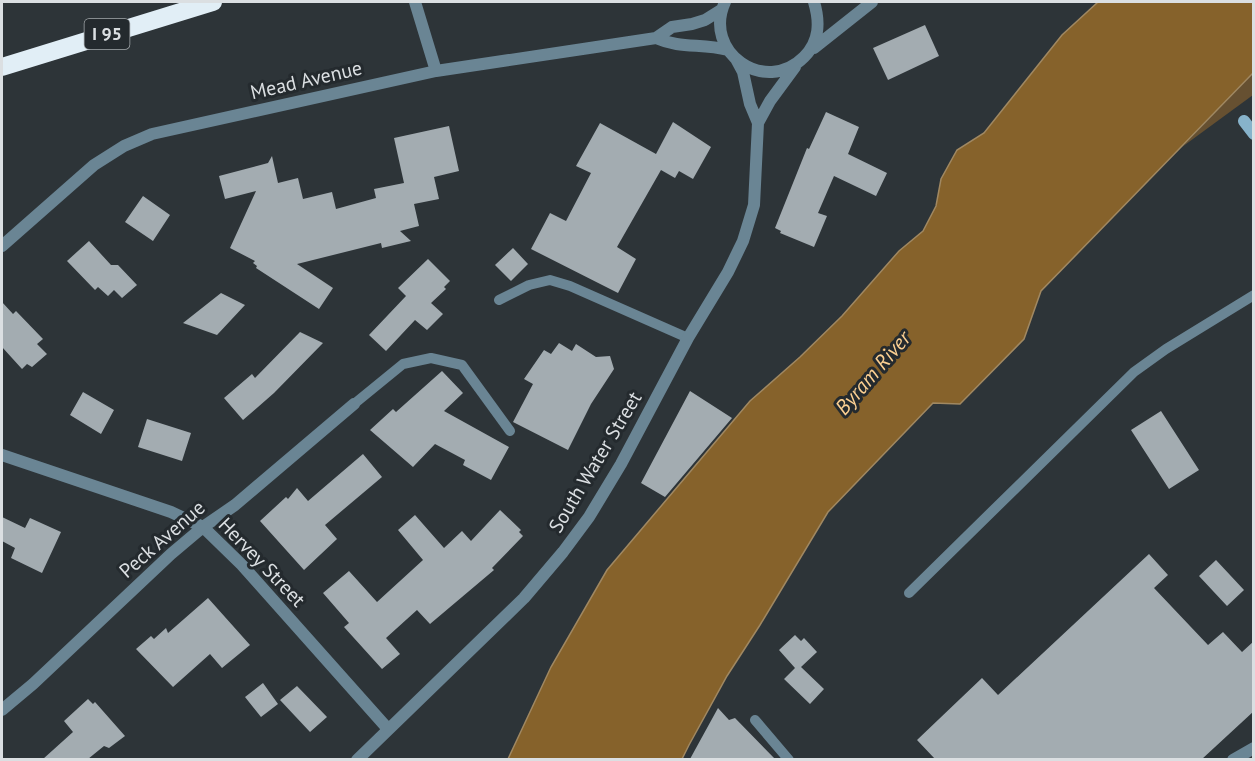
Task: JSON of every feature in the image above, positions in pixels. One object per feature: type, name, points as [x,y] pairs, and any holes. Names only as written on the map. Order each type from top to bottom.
[{"type":"highway","name":"I 95","points":[[2,67],[213,2]]},
{"type":"street","points":[[415,2],[436,71]]},
{"type":"street","points":[[810,51],[818,35],[819,17],[814,2]]},
{"type":"street","points":[[810,51],[872,2]]},
{"type":"street","name":"Mead Avenue","points":[[2,246],[94,165],[124,146],[152,134],[436,71],[656,38],[672,27],[699,22],[723,6]]},
{"type":"street","name":"South Water Street","points":[[357,759],[524,598],[589,518],[688,338],[728,272],[743,241],[754,205],[758,123],[750,104],[743,72],[722,37],[720,23],[723,6]]},
{"type":"street","name":"Mead Avenue","points":[[656,38],[672,45],[706,45],[732,54],[750,68],[765,72],[782,71],[797,64]]},
{"type":"street","name":"South Water Street","points":[[758,123],[770,101],[797,64],[810,51]]},
{"type":"street","points":[[1244,121],[1254,134]]},
{"type":"street","name":"Peck Avenue","points":[[2,710],[33,684],[171,554],[203,527],[235,505],[354,404]]},
{"type":"street","name":"Hervey Street","points":[[2,455],[160,508],[203,527],[242,565],[388,729]]},
{"type":"street","points":[[1233,759],[1254,748]]},
{"type":"lane","points":[[499,300],[529,285],[550,280],[570,286],[688,338]]},
{"type":"lane","points":[[909,593],[1134,372],[1166,349],[1254,295]]},
{"type":"lane","points":[[354,404],[403,364],[431,358],[462,365],[510,431]]},
{"type":"lane","points":[[755,720],[789,759]]},
{"type":"shaded area","points":[[1253,73],[1253,95],[1182,147]]},
{"type":"water","name":"Byram River","points":[[1098,2],[1253,2],[1253,73],[1041,291],[1024,339],[960,404],[933,403],[828,512],[727,676],[682,759],[508,759],[551,667],[607,570],[750,401],[842,316],[899,251],[923,231],[936,206],[941,179],[957,150],[984,133],[1062,35]]},
{"type":"building","points":[[925,25],[939,56],[888,80],[873,48]]},
{"type":"building","points":[[826,112],[859,127],[848,154],[887,173],[876,196],[834,176],[818,213],[827,216],[814,247],[780,233],[781,231],[775,228],[807,148],[809,149]]},
{"type":"building","points":[[673,122],[711,147],[693,179],[679,171],[675,178],[661,170],[617,247],[636,259],[618,293],[531,249],[550,213],[566,221],[591,173],[576,166],[600,123],[656,154]]},
{"type":"building","points":[[449,126],[459,171],[434,177],[439,199],[414,204],[419,226],[400,231],[411,241],[382,248],[381,243],[297,264],[333,288],[319,309],[256,268],[257,266],[253,263],[255,261],[230,248],[256,191],[225,199],[219,176],[268,163],[272,156],[278,183],[298,178],[303,199],[332,192],[336,209],[376,198],[374,189],[404,183],[394,138]]},
{"type":"building","points":[[143,196],[170,215],[153,241],[125,222]]},
{"type":"building","points":[[89,241],[111,265],[118,265],[137,285],[122,298],[114,290],[108,296],[98,287],[95,290],[67,261]]},
{"type":"building","points":[[513,248],[528,264],[511,281],[495,265]]},
{"type":"building","points":[[428,259],[450,281],[444,287],[446,289],[431,303],[443,314],[427,330],[415,320],[386,351],[369,335],[406,296],[398,288]]},
{"type":"building","points":[[221,293],[245,305],[217,335],[183,323]]},
{"type":"building","points":[[2,302],[13,314],[16,311],[43,339],[37,344],[47,354],[32,367],[27,364],[22,369],[2,347]]},
{"type":"building","points":[[300,332],[323,343],[274,393],[243,420],[224,398],[252,374],[255,378]]},
{"type":"building","points":[[559,343],[572,351],[576,344],[596,357],[610,356],[614,369],[591,404],[568,450],[513,422],[533,384],[524,379],[544,350],[551,354]]},
{"type":"building","points":[[442,371],[463,393],[444,411],[509,447],[491,480],[463,465],[465,460],[435,444],[413,467],[370,430],[393,409],[396,412]]},
{"type":"building","points":[[690,391],[732,418],[665,497],[641,483]]},
{"type":"building","points":[[83,392],[114,410],[101,434],[70,415]]},
{"type":"building","points":[[1161,411],[1199,470],[1169,489],[1131,430]]},
{"type":"building","points":[[147,419],[191,433],[182,461],[138,447]]},
{"type":"building","points":[[363,454],[382,477],[325,525],[337,539],[304,570],[260,521],[286,497],[288,499],[297,488],[308,501]]},
{"type":"building","points":[[500,510],[521,530],[519,532],[523,536],[492,568],[494,570],[430,624],[417,610],[386,638],[400,654],[382,669],[344,627],[349,623],[323,593],[349,571],[377,602],[423,560],[398,530],[415,515],[444,548],[462,531],[471,541]]},
{"type":"building","points":[[2,517],[25,528],[30,518],[61,532],[42,573],[11,558],[15,548],[2,541]]},
{"type":"building","points":[[1149,554],[1168,575],[1154,588],[1208,645],[1223,632],[1242,652],[1254,641],[1254,711],[1202,759],[935,759],[917,740],[982,678],[998,695]]},
{"type":"building","points":[[1216,560],[1244,590],[1227,606],[1199,576]]},
{"type":"building","points":[[208,598],[250,645],[222,668],[210,654],[173,687],[136,649],[151,636],[154,639],[166,628],[168,633]]},
{"type":"building","points":[[795,635],[801,641],[804,638],[817,652],[801,667],[824,689],[810,704],[784,679],[795,668],[779,650]]},
{"type":"building","points":[[263,683],[278,704],[261,717],[245,697]]},
{"type":"building","points":[[297,686],[327,717],[310,732],[280,700]]},
{"type":"building","points":[[88,699],[93,704],[95,702],[125,736],[109,748],[104,746],[88,759],[43,759],[73,732],[64,721]]},
{"type":"building","points":[[718,708],[729,720],[735,718],[775,759],[690,759]]}]
